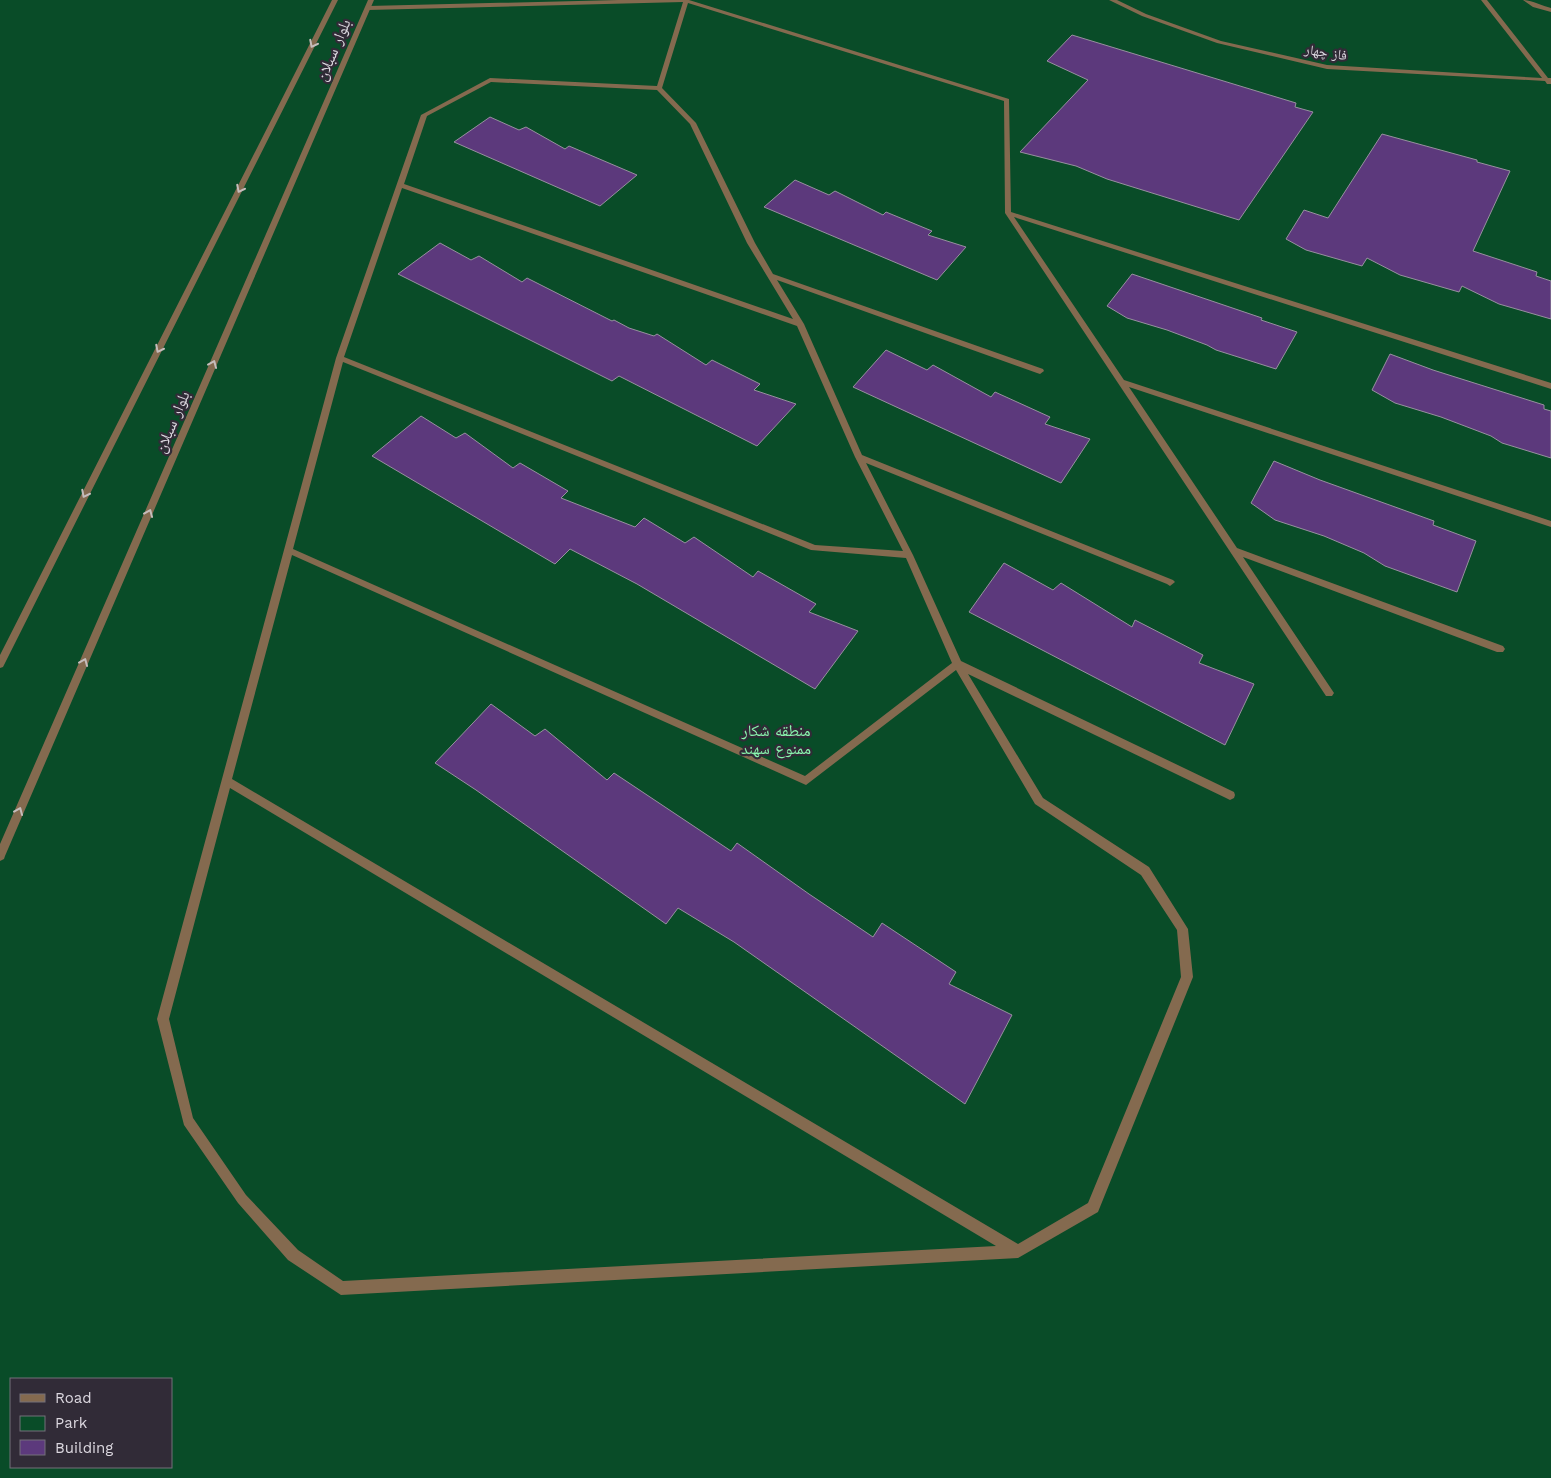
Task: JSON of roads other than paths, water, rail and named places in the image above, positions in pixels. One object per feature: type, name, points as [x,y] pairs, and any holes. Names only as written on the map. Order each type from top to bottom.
[{"type":"street","name":"بلوار سبلان","points":[[0,664],[335,0]]},
{"type":"street","points":[[369,4],[685,0],[1006,100],[1008,213],[1329,693]]},
{"type":"street","points":[[659,88],[685,0]]},
{"type":"street","name":"فاز چهار","points":[[1112,0],[1144,15],[1219,42],[1327,66],[1550,82]]},
{"type":"street","points":[[1484,0],[1550,82]]},
{"type":"street","points":[[1526,0],[1535,6],[1551,10]]},
{"type":"street","name":"بلوار سبلان","points":[[0,856],[369,4]]},
{"type":"street","points":[[490,80],[659,88],[693,123],[751,243],[800,324],[859,457],[909,555],[957,664],[1039,801],[1145,871],[1182,929],[1187,977],[1093,1207],[1018,1251],[341,1288],[293,1255],[242,1199],[188,1120],[163,1018],[340,358],[400,185],[424,115],[490,80]]},
{"type":"street","points":[[400,185],[800,324]]},
{"type":"street","points":[[1008,213],[1551,386]]},
{"type":"street","points":[[770,275],[1040,371]]},
{"type":"street","points":[[340,358],[814,548],[909,555]]},
{"type":"street","points":[[1121,382],[1551,524]]},
{"type":"street","points":[[859,457],[1170,582]]},
{"type":"street","points":[[288,550],[806,781],[957,664]]},
{"type":"street","points":[[1233,550],[1500,649]]},
{"type":"street","points":[[957,664],[1230,795]]},
{"type":"street","points":[[227,781],[1018,1251]]},
{"type":"park label","name":"منطقه شکار ممنوع سهند","points":[[776,739]]}]
